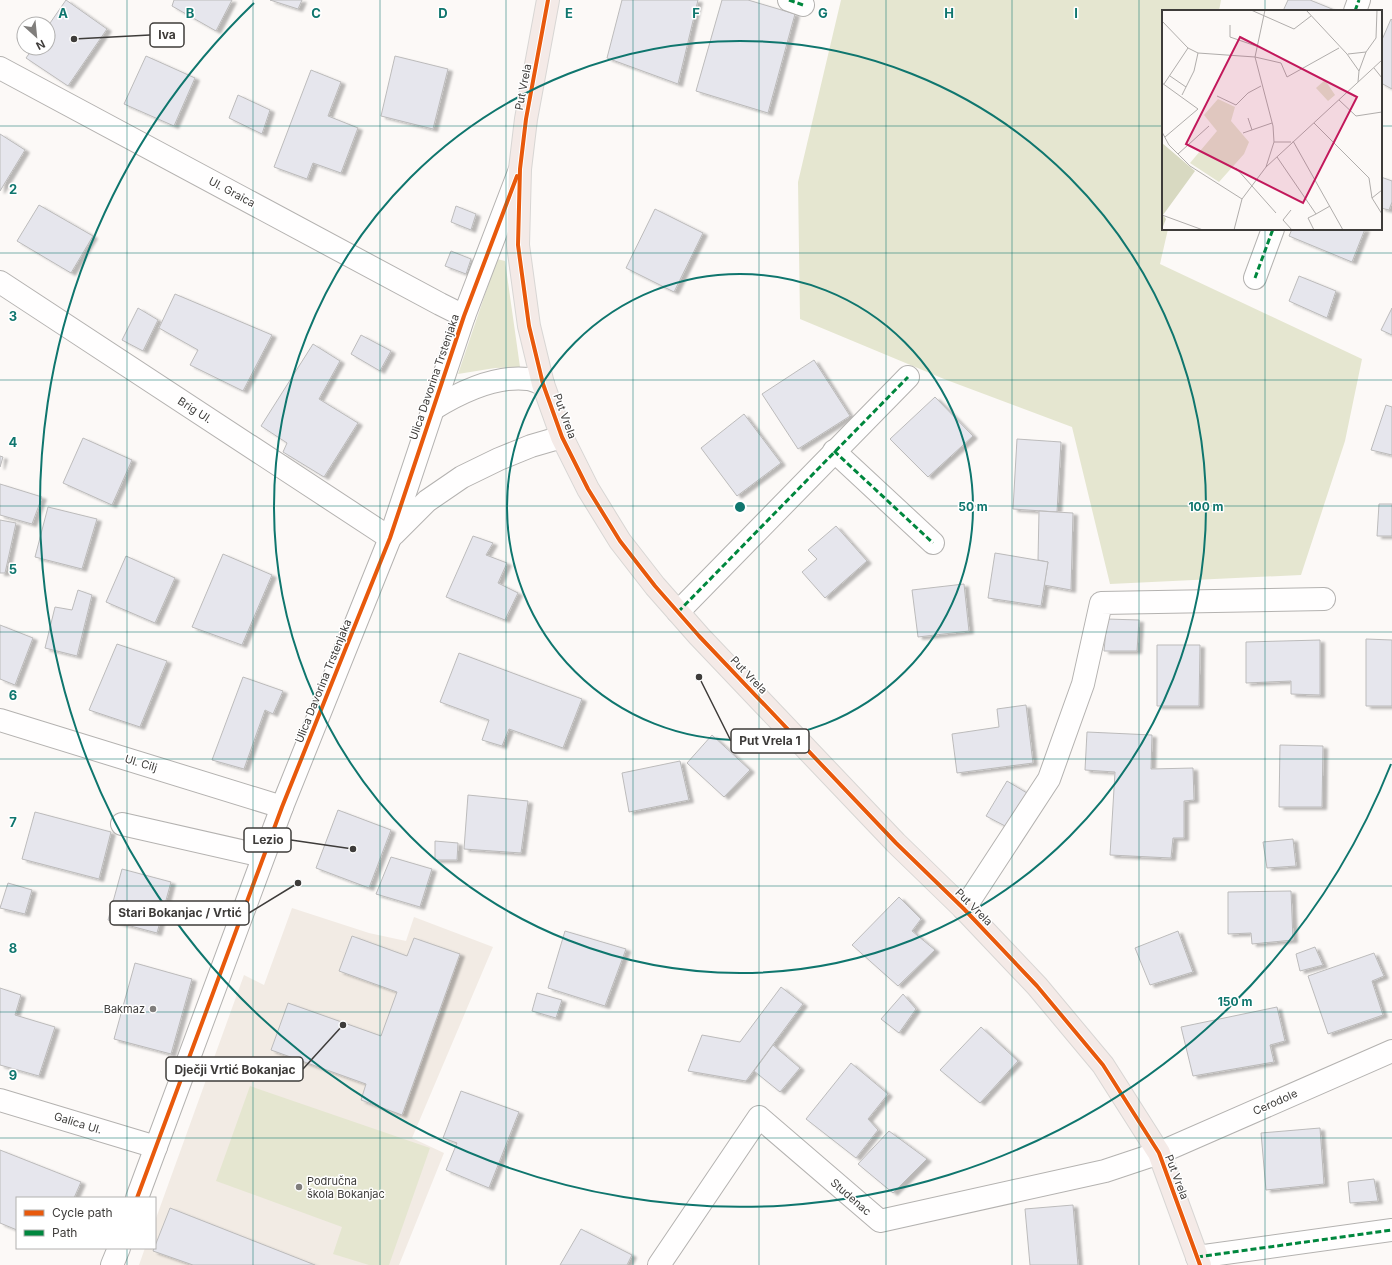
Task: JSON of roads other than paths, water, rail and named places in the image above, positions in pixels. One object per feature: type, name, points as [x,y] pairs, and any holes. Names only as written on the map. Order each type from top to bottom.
[{"type":"main road","name":"Put Vrela","points":[[548,0],[526,119],[520,169],[518,245],[529,326],[543,384],[562,437],[588,489],[620,541],[655,586],[699,636],[890,837],[964,909],[1037,986],[1103,1065],[1158,1153],[1198,1261]]},
{"type":"street","points":[[1355,10],[1359,0]]},
{"type":"street","name":"Ul. Graica","points":[[0,68],[464,316]]},
{"type":"street","name":"Ulica Davorina Trstenjaka","points":[[137,1197],[282,807],[390,538],[464,316],[520,169]]},
{"type":"street","points":[[1255,278],[1273,230]]},
{"type":"street","name":"Brig Ul.","points":[[0,282],[390,538]]},
{"type":"street","points":[[678,612],[908,377]]},
{"type":"street","points":[[432,409],[450,398],[476,388],[505,380],[528,379],[543,384]]},
{"type":"street","points":[[390,538],[427,501],[462,477],[499,459],[531,446],[562,437]]},
{"type":"street","points":[[834,452],[934,543]]},
{"type":"street","points":[[964,909],[1049,779],[1083,684],[1101,602],[1324,599]]},
{"type":"street","name":"Ul. Cilj","points":[[0,720],[282,807]]},
{"type":"street","points":[[122,824],[264,856]]},
{"type":"street","name":"Cerodole","points":[[1158,1153],[1392,1052]]},
{"type":"street","name":"Galica Ul.","points":[[0,1100],[156,1147]]},
{"type":"street","name":"Studenac","points":[[659,1265],[759,1117],[880,1221],[1105,1170],[1158,1153]]},
{"type":"street","points":[[1198,1261],[1392,1230]]},
{"type":"street","points":[[112,1265],[118,1249]]},
{"type":"place","name":"Iva","points":[[74,39]]},
{"type":"place","name":"Put Vrela 1","points":[[699,677]]},
{"type":"place","name":"Lezio","points":[[353,849]]},
{"type":"place","name":"Stari Bokanjac / Vrtić","points":[[298,883]]},
{"type":"place","name":"Bakmaz","points":[[153,1009]]},
{"type":"place","name":"Dječji Vrtić Bokanjac","points":[[343,1025]]},
{"type":"place","name":"Područna škola Bokanjac","points":[[299,1187]]}]
